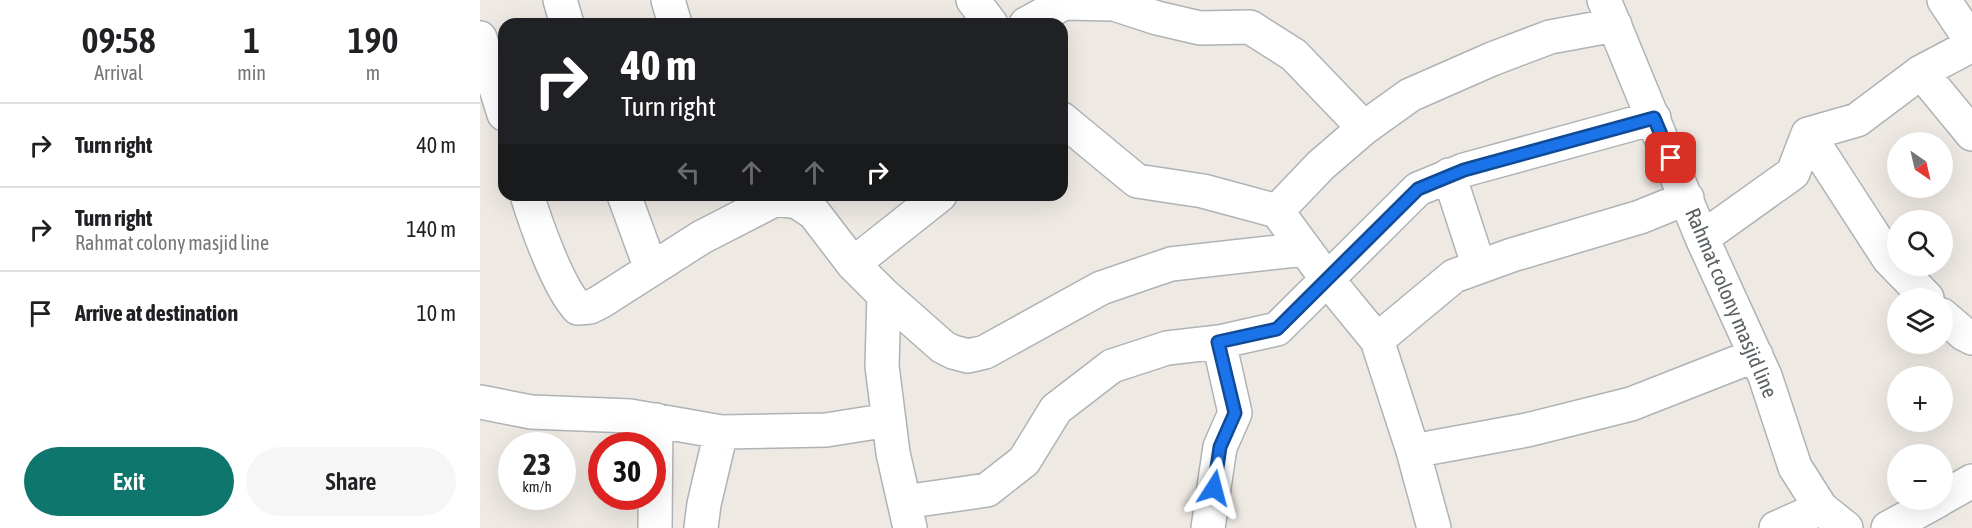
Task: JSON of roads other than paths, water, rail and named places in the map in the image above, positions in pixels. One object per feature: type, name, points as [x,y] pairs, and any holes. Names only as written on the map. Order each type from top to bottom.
[{"type":"street","points":[[560,0],[565,18]]},
{"type":"street","points":[[668,0],[673,18]]},
{"type":"street","points":[[974,0],[987,18]]},
{"type":"street","points":[[1809,134],[1857,120],[1921,72],[1972,44],[1944,0]]},
{"type":"street","points":[[1037,18],[1064,3],[1114,4],[1200,28],[1250,27],[1294,55],[1364,128]]},
{"type":"street","points":[[1277,211],[1321,165],[1364,128],[1410,95],[1492,59],[1610,12]]},
{"type":"street","name":"Rahmat colony masjid line","points":[[1610,12],[1702,238],[1766,376],[1795,467],[1834,518]]},
{"type":"street","points":[[480,38],[498,95]]},
{"type":"street","points":[[1921,72],[1972,134]]},
{"type":"street","points":[[884,295],[882,366],[893,453],[907,515],[987,490],[1024,461],[1056,409],[1112,366],[1167,348],[1218,342],[1277,329],[1418,189],[1464,170],[1654,118]]},
{"type":"street","points":[[1068,124],[1137,181],[1203,191],[1277,211],[1327,279],[1377,340],[1413,451],[1434,528]]},
{"type":"street","points":[[1702,238],[1793,173],[1809,134]]},
{"type":"street","points":[[1809,134],[1889,259],[1917,288]]},
{"type":"street","points":[[1449,175],[1479,267]]},
{"type":"street","points":[[1377,340],[1454,276],[1512,255],[1640,217],[1687,198]]},
{"type":"street","points":[[529,201],[559,279],[569,299],[578,308],[590,307],[600,302],[702,237],[733,207],[765,201]]},
{"type":"street","points":[[626,201],[651,269]]},
{"type":"street","points":[[797,201],[814,213],[853,264],[884,295],[943,347],[968,356],[985,352],[1101,288],[1171,264],[1305,249]]},
{"type":"street","points":[[853,264],[932,201]]},
{"type":"street","points":[[1953,324],[1972,338]]},
{"type":"street","points":[[1208,528],[1220,447],[1235,413],[1218,342]]},
{"type":"street","points":[[1413,451],[1527,430],[1631,404],[1756,355]]},
{"type":"street","points":[[480,402],[531,412],[630,416],[721,432],[826,430],[889,420]]},
{"type":"street","points":[[655,528],[656,420]]},
{"type":"street","points":[[701,528],[704,504],[721,432]]},
{"type":"street","points":[[1953,492],[1972,481]]},
{"type":"street","points":[[1888,528],[1921,510]]},
{"type":"street","points":[[1776,528],[1834,518]]}]
